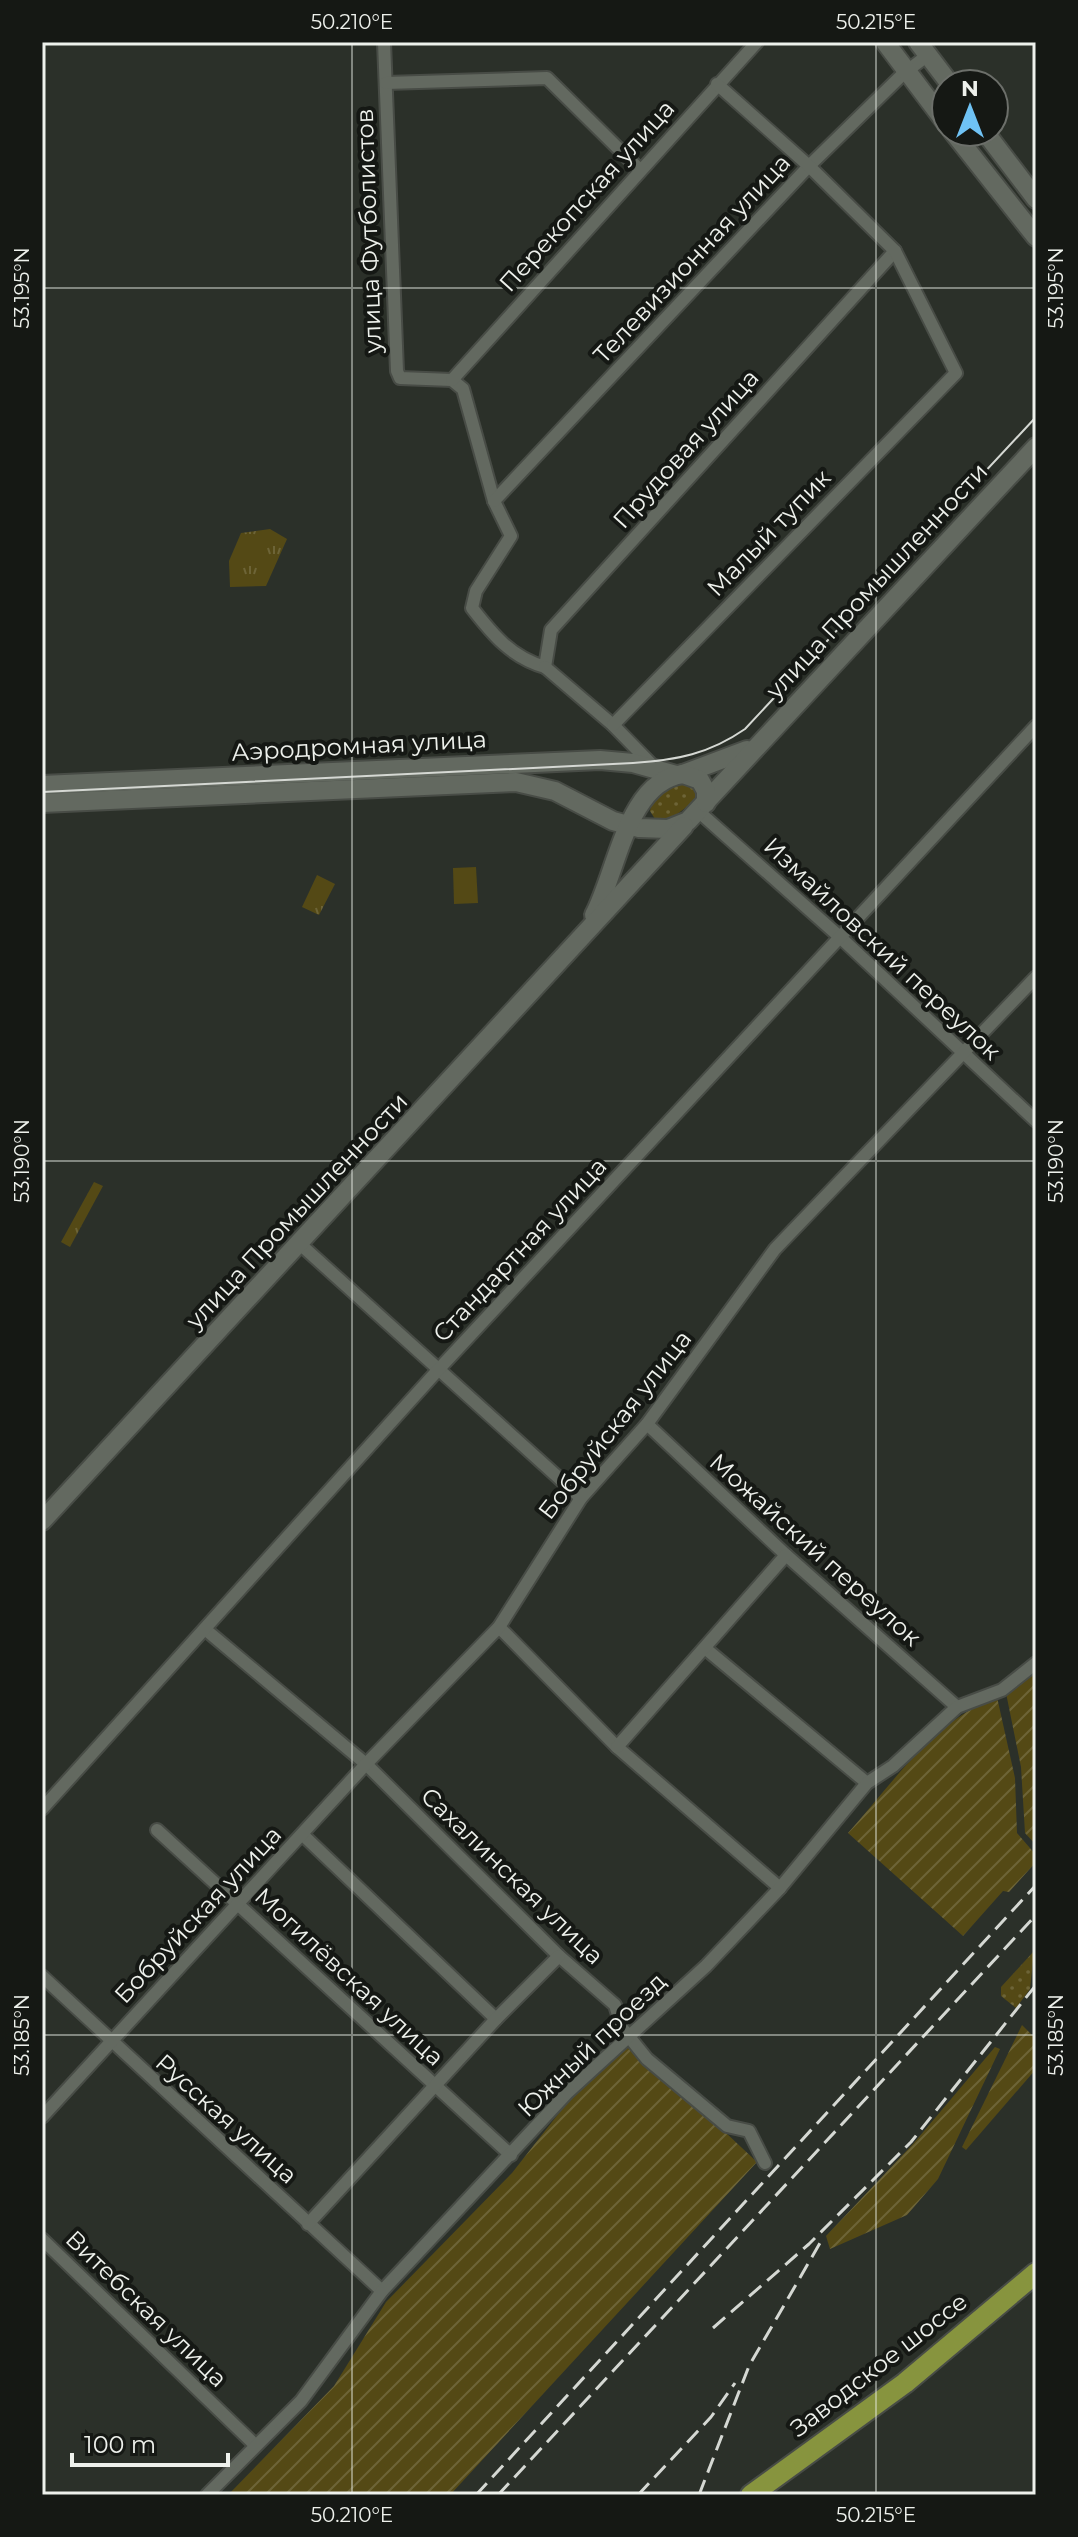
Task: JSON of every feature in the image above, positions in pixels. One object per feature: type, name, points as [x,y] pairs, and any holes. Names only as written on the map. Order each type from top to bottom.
[{"type":"main road","points":[[885,42],[930,103]]},
{"type":"main road","points":[[923,48],[938,68]]},
{"type":"main road","points":[[973,148],[1036,237]]},
{"type":"main road","points":[[997,148],[1036,199]]},
{"type":"main road","name":"улица Промышленности","points":[[42,1521],[300,1244],[753,747],[1036,447]]},
{"type":"main road","name":"улица Промышленности","points":[[585,933],[613,874],[627,825],[646,796],[680,774],[753,747]]},
{"type":"main road","name":"Аэродромная улица","points":[[42,785],[600,760],[654,767],[680,774]]},
{"type":"main road","points":[[627,825],[651,830],[691,815],[706,791],[700,780],[680,774]]},
{"type":"main road","name":"Аэродромная улица","points":[[42,803],[516,782],[555,791],[627,825]]},
{"type":"main road","points":[[646,796],[643,812],[648,823],[655,828],[691,815]]},
{"type":"main road","name":"Заводское шоссе","points":[[751,2495],[905,2383],[1036,2273]]},
{"type":"street","name":"улица Футболистов","points":[[384,42],[397,371],[400,378],[452,380]]},
{"type":"street","name":"Перекопская улица","points":[[452,380],[757,42]]},
{"type":"street","name":"Телевизионная улица","points":[[494,501],[809,166],[906,72],[923,48]]},
{"type":"street","points":[[386,83],[547,78],[640,170]]},
{"type":"street","points":[[717,84],[809,166],[895,251]]},
{"type":"street","name":"Малый тупик","points":[[613,725],[956,373],[895,251]]},
{"type":"street","name":"Прудовая улица","points":[[545,667],[551,630],[895,251]]},
{"type":"street","points":[[452,380],[463,389],[494,501],[511,536],[476,591],[472,608],[497,639],[522,660],[545,667],[613,725],[654,767]]},
{"type":"street","name":"Стандартная улица","points":[[42,1809],[438,1370],[1036,726]]},
{"type":"street","name":"Измайловский переулок","points":[[691,815],[841,938],[1036,1121]]},
{"type":"street","name":"Бобруйская улица","points":[[42,2117],[366,1764],[499,1627],[581,1498],[647,1424],[775,1249],[1036,977]]},
{"type":"street","points":[[300,1244],[581,1498]]},
{"type":"street","name":"Можайский переулок","points":[[647,1424],[786,1555],[957,1707]]},
{"type":"street","points":[[617,1747],[786,1555]]},
{"type":"street","points":[[499,1627],[617,1747],[780,1888]]},
{"type":"street","name":"Сахалинская улица","points":[[206,1630],[366,1764],[559,1956],[615,2005],[622,2028],[647,2059],[727,2126],[749,2131],[765,2163]]},
{"type":"street","points":[[706,1649],[867,1783]]},
{"type":"street","name":"Южный проезд","points":[[207,2495],[254,2444],[301,2401],[382,2291],[568,2092],[630,2039],[780,1888],[867,1783],[893,1766],[957,1707],[1002,1690],[1036,1663]]},
{"type":"street","name":"Могилёвская улица","points":[[157,1830],[511,2155]]},
{"type":"street","points":[[303,1835],[496,2019]]},
{"type":"street","points":[[308,2224],[436,2088],[496,2019],[559,1956]]},
{"type":"street","name":"Русская улица","points":[[42,1976],[109,2042],[382,2291]]},
{"type":"street","name":"Витебская улица","points":[[42,2239],[254,2444]]},
{"type":"green space","points":[[270,529],[287,539],[266,586],[230,587],[229,561],[241,533]]},
{"type":"green space","points":[[691,780],[701,796],[672,818],[655,819],[650,811],[651,802],[667,789]]},
{"type":"green space","points":[[476,867],[478,903],[454,904],[453,868]]},
{"type":"green space","points":[[317,875],[335,884],[319,915],[302,907]]},
{"type":"green space","points":[[94,1182],[103,1186],[70,1247],[61,1242]]},
{"type":"green space","points":[[1036,1670],[1036,1845],[1025,1833],[1021,1767],[1006,1693]]},
{"type":"green space","points":[[997,1697],[1015,1778],[1017,1833],[1036,1855],[1036,1862],[1009,1892],[1003,1891],[963,1936],[848,1833],[934,1737],[974,1707]]},
{"type":"green space","points":[[1034,1951],[1030,1989],[1016,2008],[1001,1996],[1001,1987]]},
{"type":"green space","points":[[1022,2025],[1036,2039],[1036,2069],[966,2150],[962,2147]]},
{"type":"green space","points":[[630,2043],[757,2162],[450,2495],[228,2495],[334,2386],[386,2302],[512,2173],[566,2104]]},
{"type":"green space","points":[[995,2047],[1000,2049],[938,2179],[907,2215],[830,2249],[826,2236],[913,2144]]},
{"type":"tram line","points":[[42,792],[633,763],[678,758],[705,750],[745,729],[1036,417]]},
{"type":"railway","points":[[476,2495],[1036,1885]]},
{"type":"railway","points":[[498,2495],[1036,1915]]},
{"type":"railway","points":[[713,2328],[809,2244],[911,2142],[1036,1985]]},
{"type":"railway","points":[[699,2495],[749,2366],[820,2243]]},
{"type":"railway","points":[[638,2495],[711,2417],[735,2383]]}]
